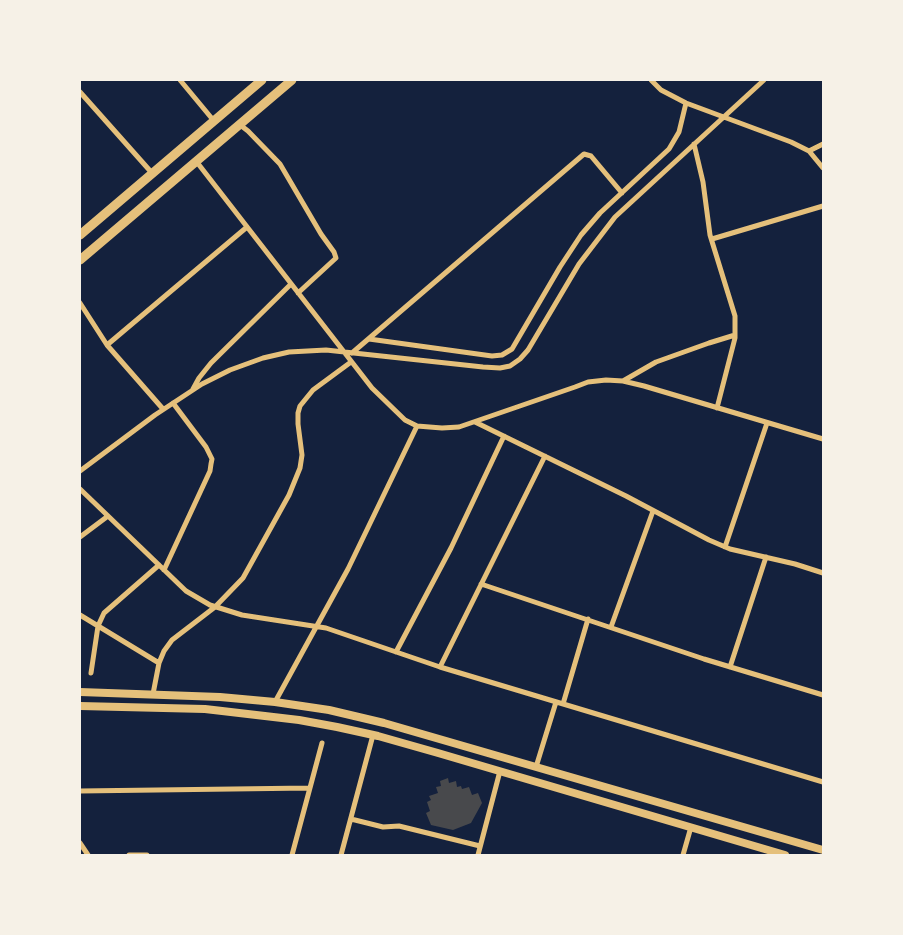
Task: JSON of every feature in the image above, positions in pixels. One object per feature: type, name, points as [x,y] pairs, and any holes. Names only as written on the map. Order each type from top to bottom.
[{"type":"main road","points":[[80,234],[262,80]]},
{"type":"main road","points":[[80,260],[292,80]]},
{"type":"main road","points":[[80,692],[153,694],[275,702],[329,710],[384,723],[823,850]]},
{"type":"main road","points":[[80,706],[182,708],[233,712],[299,720],[373,735],[785,855]]},
{"type":"street","points":[[180,80],[214,121]]},
{"type":"street","points":[[652,80],[661,90],[686,103],[726,116],[809,150],[823,168]]},
{"type":"street","points":[[80,471],[192,390],[230,370],[263,358],[289,352],[326,350],[483,367],[500,368],[510,366],[528,350],[579,264],[604,230],[764,80]]},
{"type":"street","points":[[80,92],[152,173]]},
{"type":"street","points":[[369,338],[492,356],[502,355],[512,349],[560,267],[582,235],[600,213],[669,149],[679,132],[686,103]]},
{"type":"street","points":[[239,124],[280,164],[321,234],[334,252],[336,258],[298,293]]},
{"type":"street","points":[[694,144],[703,182],[706,213],[712,239],[733,306],[736,335],[717,408]]},
{"type":"street","points":[[809,150],[823,144]]},
{"type":"street","points":[[352,353],[584,154],[591,156],[622,192]]},
{"type":"street","points":[[196,160],[372,388],[405,420],[417,426],[442,428],[459,426],[588,382],[606,380],[623,381],[823,439]]},
{"type":"street","points":[[712,239],[823,206]]},
{"type":"street","points":[[107,344],[247,227]]},
{"type":"street","points":[[192,390],[198,378],[211,363],[291,284]]},
{"type":"street","points":[[80,304],[107,344],[163,410]]},
{"type":"street","points":[[623,381],[656,362],[709,342],[736,335]]},
{"type":"street","points":[[153,694],[159,662],[164,651],[172,640],[215,607],[243,578],[289,496],[300,468],[302,455],[298,424],[300,406],[313,390],[351,362]]},
{"type":"street","points":[[164,570],[210,471],[212,459],[206,447],[173,403]]},
{"type":"street","points":[[475,422],[725,547],[795,564],[823,573]]},
{"type":"street","points":[[725,547],[767,423]]},
{"type":"street","points":[[275,702],[348,569],[417,426]]},
{"type":"street","points":[[396,652],[451,548],[504,436]]},
{"type":"street","points":[[440,667],[545,456]]},
{"type":"street","points":[[80,489],[186,591],[215,607],[242,614],[317,626],[440,667],[823,782]]},
{"type":"street","points":[[611,627],[654,510]]},
{"type":"street","points":[[80,537],[108,516]]},
{"type":"street","points":[[730,667],[766,557]]},
{"type":"street","points":[[91,673],[98,626],[104,613],[159,565]]},
{"type":"street","points":[[482,584],[730,667],[823,695]]},
{"type":"street","points":[[80,615],[159,662]]},
{"type":"street","points":[[563,704],[588,619]]},
{"type":"street","points":[[536,767],[556,702]]},
{"type":"street","points":[[341,855],[373,735]]},
{"type":"street","points":[[292,855],[322,743]]},
{"type":"street","points":[[478,855],[500,771]]},
{"type":"street","points":[[80,791],[309,788]]},
{"type":"street","points":[[351,819],[383,827],[399,826],[480,846]]},
{"type":"street","points":[[683,855],[691,827]]},
{"type":"street","points":[[80,843],[88,855]]},
{"type":"street","points":[[129,855],[147,855]]},
{"type":"building","points":[[448,778],[449,783],[456,781],[457,787],[461,786],[462,789],[469,787],[472,795],[478,793],[482,803],[471,823],[453,830],[431,825],[426,813],[430,811],[427,802],[431,800],[429,796],[438,793],[436,787],[441,786],[440,781]]}]
